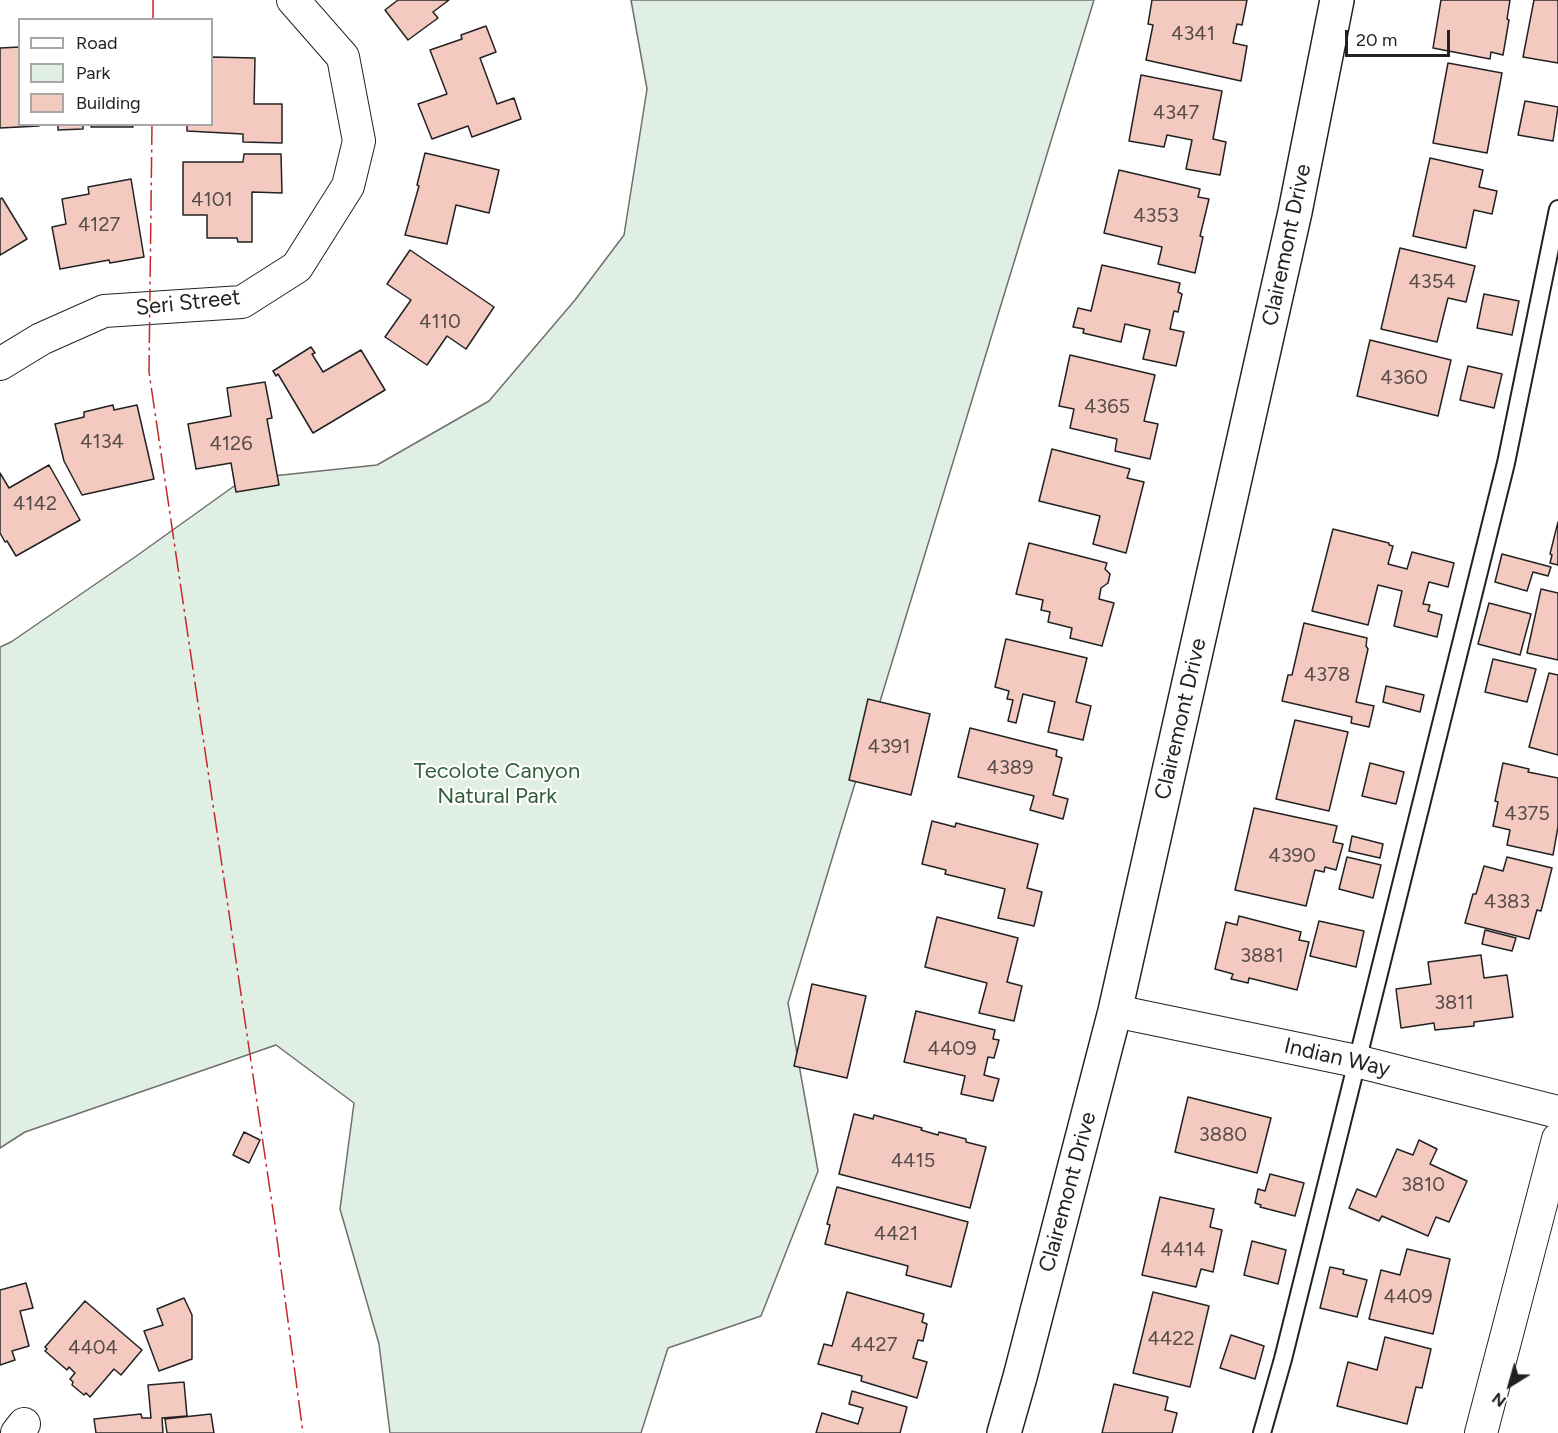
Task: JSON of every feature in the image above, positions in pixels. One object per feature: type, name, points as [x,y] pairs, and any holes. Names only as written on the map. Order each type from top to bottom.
[{"type":"main road","name":"Clairemont Drive","points":[[1004,1433],[1115,1011],[1295,212],[1337,0]]},
{"type":"street","name":"Seri Street","points":[[0,364],[41,339],[104,311],[242,302],[297,267],[348,186],[359,141],[343,57],[293,0]]},
{"type":"street","name":"Indian Way","points":[[1115,1011],[1356,1061],[1558,1112]]},
{"type":"street","points":[[1481,1433],[1558,1139]]},
{"type":"lane","points":[[1262,1433],[1283,1359],[1506,464],[1558,209]]},
{"type":"green space","name":"Tecolote Canyon Natural Park","points":[[631,0],[1094,0],[788,1003],[818,1171],[761,1316],[668,1348],[641,1433],[390,1433],[379,1344],[340,1209],[354,1103],[276,1045],[25,1132],[0,1148],[0,647],[11,642],[135,557],[244,479],[377,465],[489,401],[575,300],[624,235],[647,89]]},
{"type":"building","points":[[398,0],[449,0],[433,12],[438,18],[408,40],[385,10]]},
{"type":"building","points":[[1152,0],[1247,0],[1242,25],[1237,24],[1233,43],[1247,46],[1241,81],[1146,60],[1153,25],[1148,24]]},
{"type":"building","points":[[1441,0],[1510,0],[1503,55],[1491,52],[1490,59],[1433,48]]},
{"type":"building","points":[[1534,0],[1558,0],[1558,63],[1523,57]]},
{"type":"building","points":[[486,26],[496,52],[480,58],[497,104],[514,98],[521,119],[472,137],[468,126],[432,139],[418,104],[447,94],[430,50],[462,39],[461,35]]},
{"type":"building","points":[[18,47],[18,126],[39,126],[0,128],[0,48]]},
{"type":"building","points":[[213,57],[255,58],[254,104],[282,104],[282,143],[243,142],[243,134],[187,131],[187,126],[213,126]]},
{"type":"building","points":[[1448,63],[1502,73],[1487,153],[1433,143]]},
{"type":"building","points":[[1141,75],[1222,91],[1213,139],[1226,142],[1220,175],[1186,169],[1192,140],[1167,135],[1164,147],[1129,141]]},
{"type":"building","points":[[1525,101],[1558,107],[1553,141],[1518,135]]},
{"type":"building","points":[[58,126],[83,126],[83,129],[58,130]]},
{"type":"building","points":[[133,126],[133,127],[91,127]]},
{"type":"building","points":[[425,153],[499,170],[489,213],[456,205],[447,244],[405,235],[419,186],[417,185]]},
{"type":"building","points":[[244,154],[281,154],[282,193],[252,192],[252,242],[238,242],[237,238],[207,238],[207,215],[183,215],[183,162],[243,162]]},
{"type":"building","points":[[1430,158],[1483,170],[1479,187],[1497,191],[1492,214],[1474,210],[1466,248],[1413,236]]},
{"type":"building","points":[[1119,170],[1200,189],[1198,197],[1209,199],[1200,236],[1203,237],[1195,273],[1158,264],[1162,247],[1104,233]]},
{"type":"building","points":[[131,179],[144,257],[110,263],[109,260],[60,269],[52,227],[66,224],[62,199],[89,194],[88,187]]},
{"type":"building","points":[[2,198],[27,239],[0,255],[0,199]]},
{"type":"building","points":[[1400,248],[1475,266],[1466,302],[1448,298],[1437,342],[1381,329]]},
{"type":"building","points":[[410,250],[494,307],[466,349],[447,336],[427,365],[385,337],[411,300],[387,284]]},
{"type":"building","points":[[1102,265],[1180,283],[1178,292],[1182,294],[1178,312],[1174,311],[1170,329],[1184,332],[1176,366],[1143,359],[1150,330],[1125,324],[1121,342],[1083,333],[1084,329],[1073,327],[1078,308],[1091,311]]},
{"type":"building","points":[[1484,294],[1519,301],[1512,335],[1477,328]]},
{"type":"building","points":[[1370,340],[1451,360],[1438,416],[1357,396]]},
{"type":"building","points":[[311,347],[315,353],[312,354],[323,372],[361,350],[385,390],[313,433],[278,374],[276,376],[273,371]]},
{"type":"building","points":[[1070,355],[1155,375],[1144,421],[1158,424],[1150,459],[1115,451],[1117,439],[1070,428],[1074,409],[1059,406]]},
{"type":"building","points":[[1468,366],[1502,374],[1494,408],[1460,400]]},
{"type":"building","points":[[265,382],[272,418],[267,419],[279,485],[236,492],[231,463],[196,469],[188,424],[231,416],[227,388]]},
{"type":"building","points":[[113,405],[114,410],[137,405],[154,479],[82,495],[64,461],[55,424],[84,417],[84,412]]},
{"type":"building","points":[[1052,449],[1130,469],[1127,478],[1144,482],[1126,553],[1093,544],[1100,516],[1039,501]]},
{"type":"building","points":[[49,465],[80,520],[16,556],[0,533],[0,473],[9,488]]},
{"type":"building","points":[[1558,522],[1558,565],[1550,563],[1552,555],[1550,554]]},
{"type":"building","points":[[1333,529],[1389,543],[1393,546],[1388,564],[1407,569],[1412,552],[1454,563],[1448,587],[1429,582],[1423,604],[1430,605],[1428,611],[1442,615],[1437,637],[1394,626],[1402,591],[1378,585],[1368,625],[1312,611]]},
{"type":"building","points":[[1029,543],[1107,563],[1105,569],[1110,574],[1108,583],[1101,588],[1099,599],[1114,603],[1102,646],[1070,638],[1072,628],[1048,622],[1050,612],[1041,610],[1043,600],[1016,594]]},
{"type":"building","points":[[1502,554],[1551,567],[1548,576],[1533,572],[1527,591],[1495,582]]},
{"type":"building","points":[[1541,589],[1558,593],[1558,660],[1527,653]]},
{"type":"building","points":[[1489,603],[1531,614],[1520,655],[1478,644]]},
{"type":"building","points":[[1304,623],[1367,638],[1368,649],[1356,702],[1374,706],[1369,727],[1351,723],[1352,717],[1282,701],[1288,675],[1292,675]]},
{"type":"building","points":[[1006,639],[1087,658],[1076,702],[1091,706],[1083,740],[1048,732],[1055,702],[1023,694],[1016,723],[1008,721],[1013,700],[1007,699],[1009,691],[995,687]]},
{"type":"building","points":[[1493,659],[1536,669],[1527,702],[1485,692]]},
{"type":"building","points":[[1549,673],[1558,675],[1558,755],[1529,747]]},
{"type":"building","points":[[1386,686],[1424,695],[1420,712],[1383,702]]},
{"type":"building","points":[[868,699],[930,714],[911,795],[849,780]]},
{"type":"building","points":[[1295,720],[1348,732],[1329,811],[1276,799]]},
{"type":"building","points":[[970,728],[1057,750],[1056,756],[1062,758],[1053,795],[1068,799],[1063,819],[1030,810],[1034,796],[958,777]]},
{"type":"building","points":[[1370,763],[1404,772],[1396,804],[1362,796]]},
{"type":"building","points":[[1503,763],[1529,769],[1528,772],[1558,778],[1558,827],[1553,855],[1507,845],[1510,830],[1493,826],[1498,802],[1495,801]]},
{"type":"building","points":[[1254,808],[1337,826],[1333,842],[1343,844],[1336,870],[1325,867],[1324,872],[1315,870],[1306,906],[1235,890]]},
{"type":"building","points":[[932,821],[955,827],[956,823],[1038,844],[1027,888],[1042,892],[1034,926],[998,918],[1005,889],[945,874],[946,870],[922,864]]},
{"type":"building","points":[[1352,836],[1383,844],[1380,858],[1349,851]]},
{"type":"building","points":[[1347,857],[1381,865],[1373,898],[1339,889]]},
{"type":"building","points":[[1507,857],[1552,868],[1541,911],[1537,910],[1529,939],[1465,923],[1484,866],[1503,871]]},
{"type":"building","points":[[1239,916],[1301,932],[1299,940],[1309,942],[1297,990],[1249,978],[1248,983],[1231,979],[1233,974],[1215,969],[1226,922],[1237,925]]},
{"type":"building","points":[[937,917],[1018,938],[1007,982],[1022,986],[1014,1021],[979,1013],[987,983],[925,967]]},
{"type":"building","points":[[1319,921],[1364,931],[1356,967],[1310,956]]},
{"type":"building","points":[[1485,930],[1516,938],[1512,951],[1482,944]]},
{"type":"building","points":[[1481,955],[1484,978],[1507,975],[1513,1017],[1474,1022],[1474,1026],[1435,1030],[1434,1023],[1401,1028],[1396,989],[1431,984],[1428,962]]},
{"type":"building","points":[[812,984],[866,996],[847,1078],[794,1066]]},
{"type":"building","points":[[916,1011],[995,1030],[993,1039],[999,1040],[994,1058],[988,1057],[984,1075],[999,1079],[993,1101],[961,1094],[965,1076],[904,1062]]},
{"type":"building","points":[[1188,1097],[1271,1118],[1257,1173],[1175,1152]]},
{"type":"building","points":[[854,1114],[873,1119],[874,1115],[922,1128],[921,1130],[938,1135],[939,1132],[966,1139],[966,1142],[986,1147],[970,1208],[839,1174]]},
{"type":"building","points":[[244,1132],[260,1140],[249,1163],[233,1155]]},
{"type":"building","points":[[1419,1140],[1437,1149],[1430,1164],[1467,1181],[1449,1222],[1436,1217],[1428,1236],[1382,1216],[1379,1221],[1349,1208],[1357,1189],[1376,1197],[1397,1149],[1413,1155]]},
{"type":"building","points":[[1270,1174],[1304,1183],[1295,1216],[1260,1207],[1261,1205],[1255,1203],[1258,1189],[1265,1191]]},
{"type":"building","points":[[837,1187],[968,1222],[951,1287],[906,1275],[908,1266],[825,1244],[830,1225],[827,1224]]},
{"type":"building","points":[[1160,1197],[1214,1209],[1210,1227],[1222,1230],[1213,1272],[1201,1269],[1196,1287],[1142,1275]]},
{"type":"building","points":[[1252,1241],[1286,1250],[1278,1284],[1244,1275]]},
{"type":"building","points":[[1407,1249],[1450,1259],[1433,1334],[1369,1319],[1381,1270],[1400,1275]]},
{"type":"building","points":[[1330,1267],[1344,1270],[1343,1274],[1367,1280],[1357,1317],[1320,1308]]},
{"type":"building","points":[[26,1283],[33,1308],[20,1311],[29,1346],[12,1351],[15,1360],[0,1365],[0,1290]]},
{"type":"building","points":[[847,1292],[924,1314],[922,1322],[927,1324],[923,1341],[918,1340],[913,1358],[927,1362],[917,1398],[861,1381],[862,1376],[818,1364],[824,1344],[832,1346]]},
{"type":"building","points":[[1153,1292],[1209,1306],[1190,1387],[1133,1373]]},
{"type":"building","points":[[184,1298],[192,1315],[192,1359],[159,1371],[144,1331],[163,1325],[157,1309]]},
{"type":"building","points":[[85,1301],[142,1350],[121,1375],[114,1369],[90,1397],[72,1385],[73,1382],[70,1379],[75,1373],[69,1367],[67,1370],[45,1351],[47,1349],[45,1347]]},
{"type":"building","points":[[1231,1335],[1264,1346],[1255,1379],[1220,1368]]},
{"type":"building","points":[[1385,1337],[1431,1349],[1422,1388],[1416,1387],[1407,1424],[1337,1406],[1348,1362],[1377,1370]]},
{"type":"building","points":[[184,1382],[187,1416],[162,1418],[163,1433],[96,1433],[94,1419],[141,1414],[142,1418],[151,1418],[148,1385]]},
{"type":"building","points":[[1114,1384],[1168,1397],[1165,1410],[1177,1413],[1172,1433],[1102,1433]]},
{"type":"building","points":[[852,1391],[907,1407],[900,1433],[816,1433],[822,1413],[858,1424],[863,1408],[849,1404]]},
{"type":"building","points":[[211,1414],[214,1433],[167,1433],[165,1419]]},
{"type":"power","points":[[153,0],[153,18]]},
{"type":"power","points":[[152,126],[149,372],[275,1224],[303,1433]]}]
